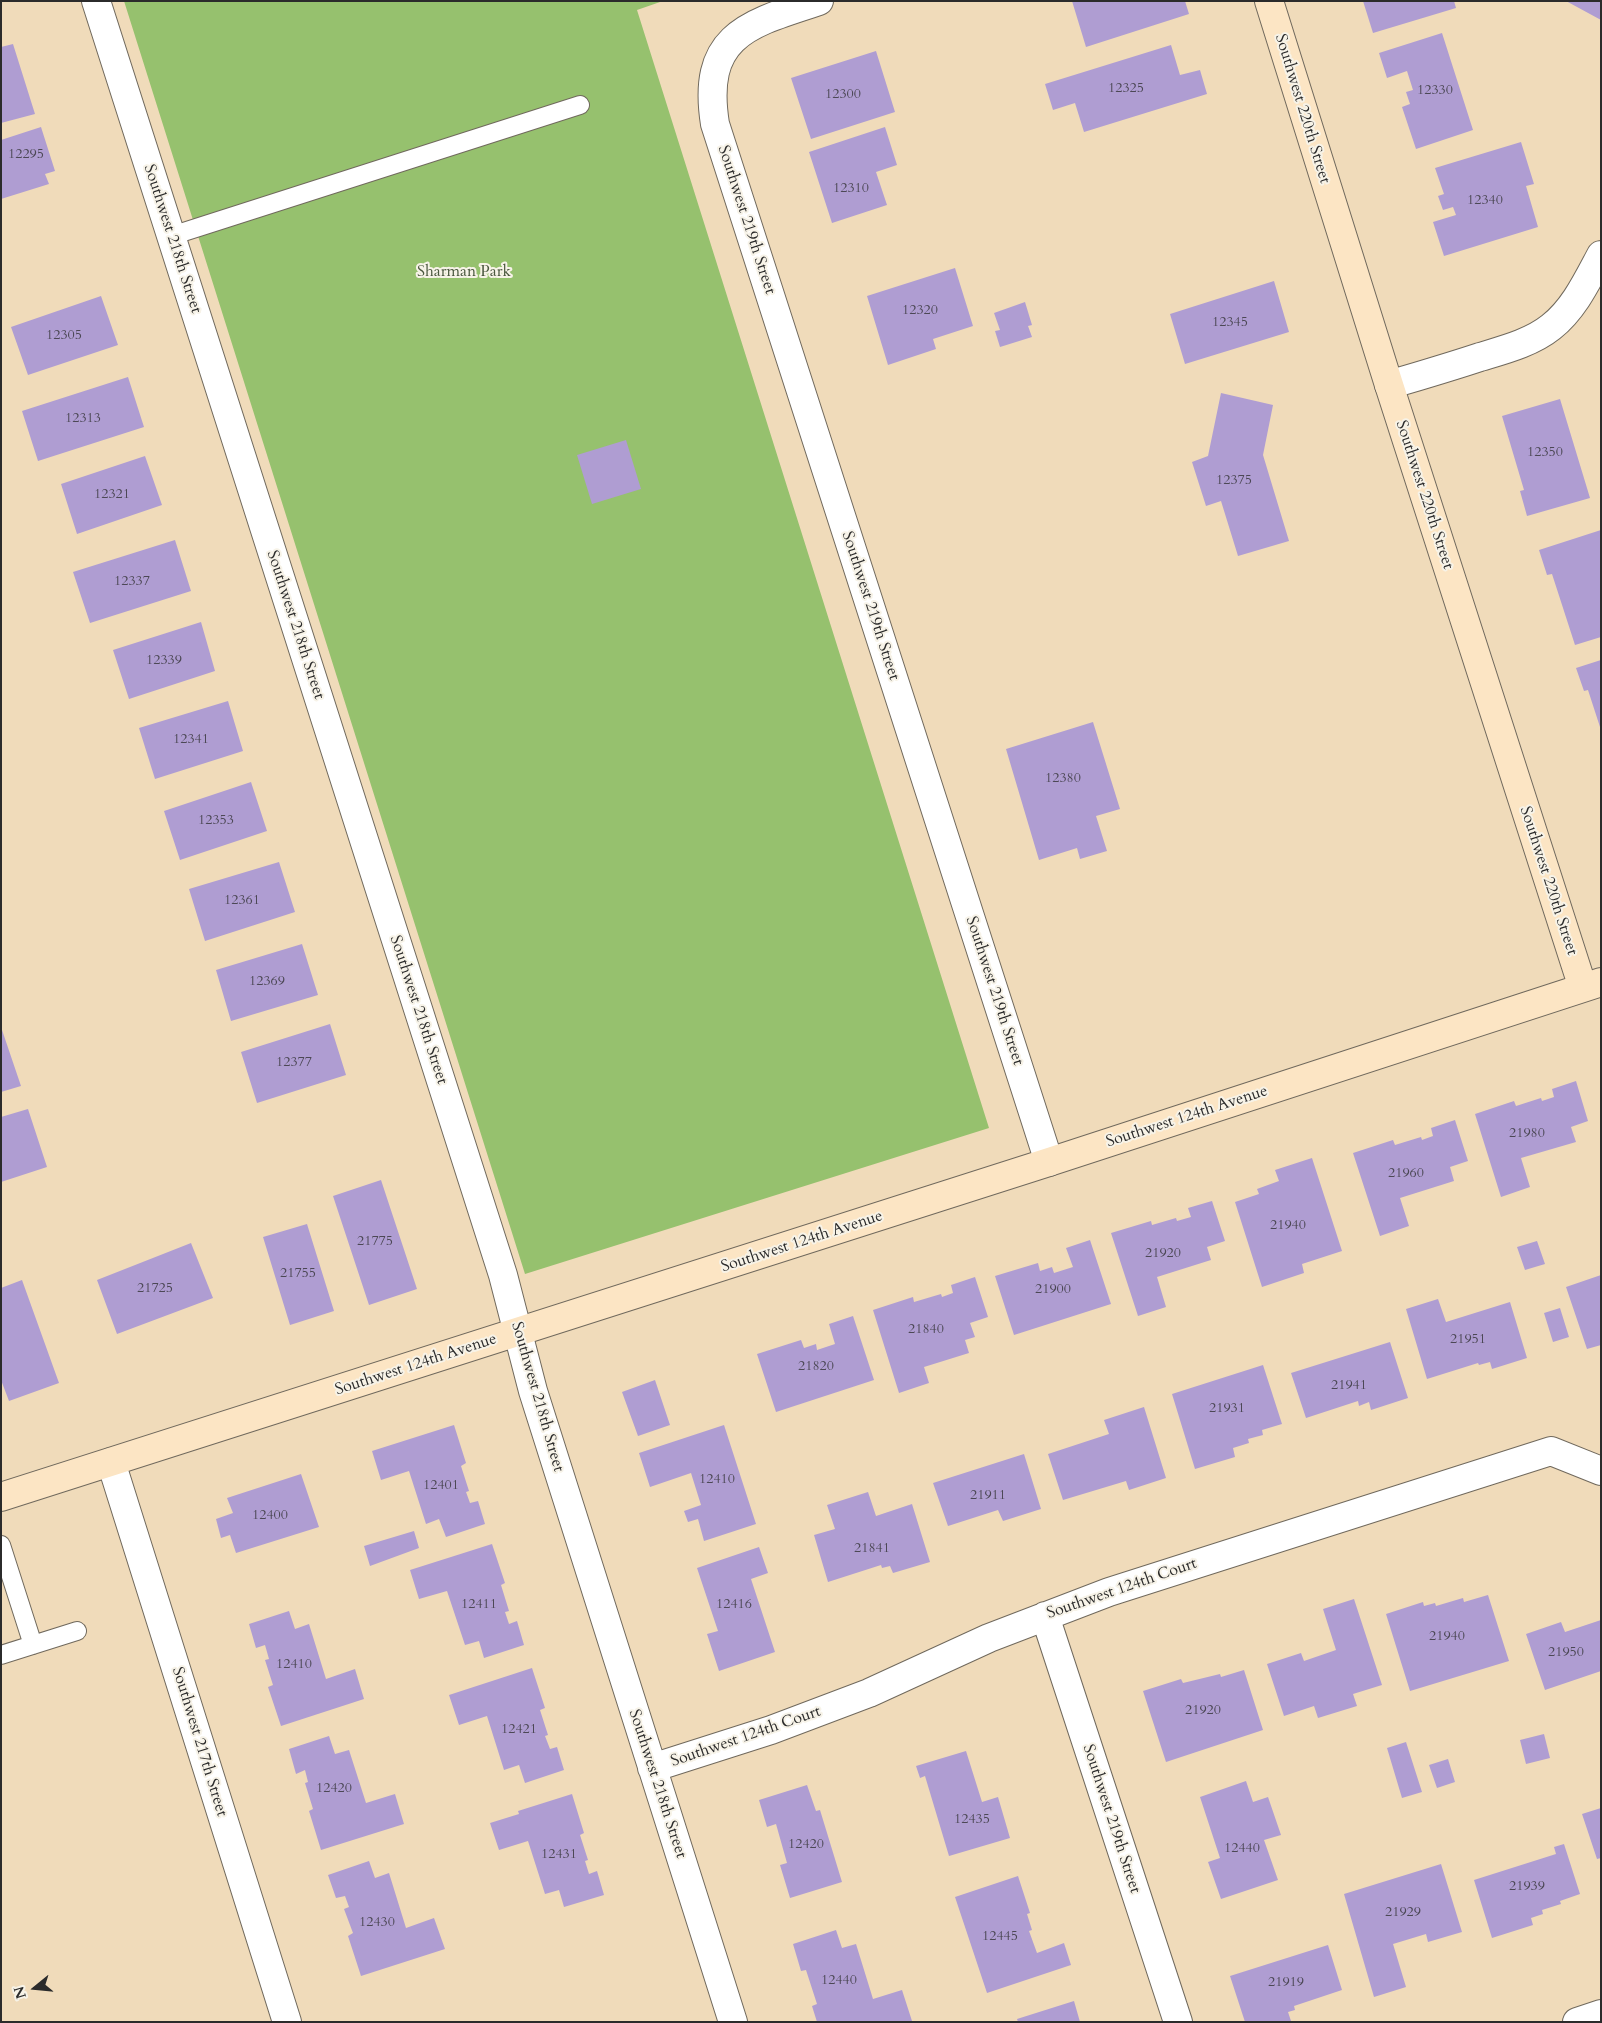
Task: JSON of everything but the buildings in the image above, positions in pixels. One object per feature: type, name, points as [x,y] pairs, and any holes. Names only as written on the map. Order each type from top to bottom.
[{"type":"street","name":"Southwest 218th Street","points":[[96,1],[500,1266],[533,1391],[733,2022]]},
{"type":"street","name":"Southwest 219th Street","points":[[819,1],[765,19],[737,35],[725,48],[714,77],[711,101],[715,124],[1049,1162]]},
{"type":"street","name":"Southwest 220th Street","points":[[1269,1],[1388,385],[1592,985]]},
{"type":"street","points":[[1388,385],[1504,350],[1527,341],[1550,328],[1577,296],[1601,255]]},
{"type":"street","name":"Southwest 124th Avenue","points":[[1,1497],[518,1333],[1592,985]]},
{"type":"street","name":"Southwest 124th Court","points":[[652,1768],[771,1730],[870,1693],[989,1638],[1109,1592],[1551,1451],[1601,1471]]},
{"type":"street","name":"Southwest 217th Street","points":[[110,1462],[287,2022]]},
{"type":"street","name":"Southwest 219th Street","points":[[1045,1616],[1178,2022]]},
{"type":"street","points":[[1577,2022],[1601,2014]]},
{"type":"lane","points":[[171,236],[580,105]]},
{"type":"lane","points":[[1,1545],[33,1645]]},
{"type":"lane","points":[[1,1655],[77,1631]]},
{"type":"green space","name":"Sharman Park","points":[[124,1],[663,1],[637,10],[989,1128],[525,1274]]}]
